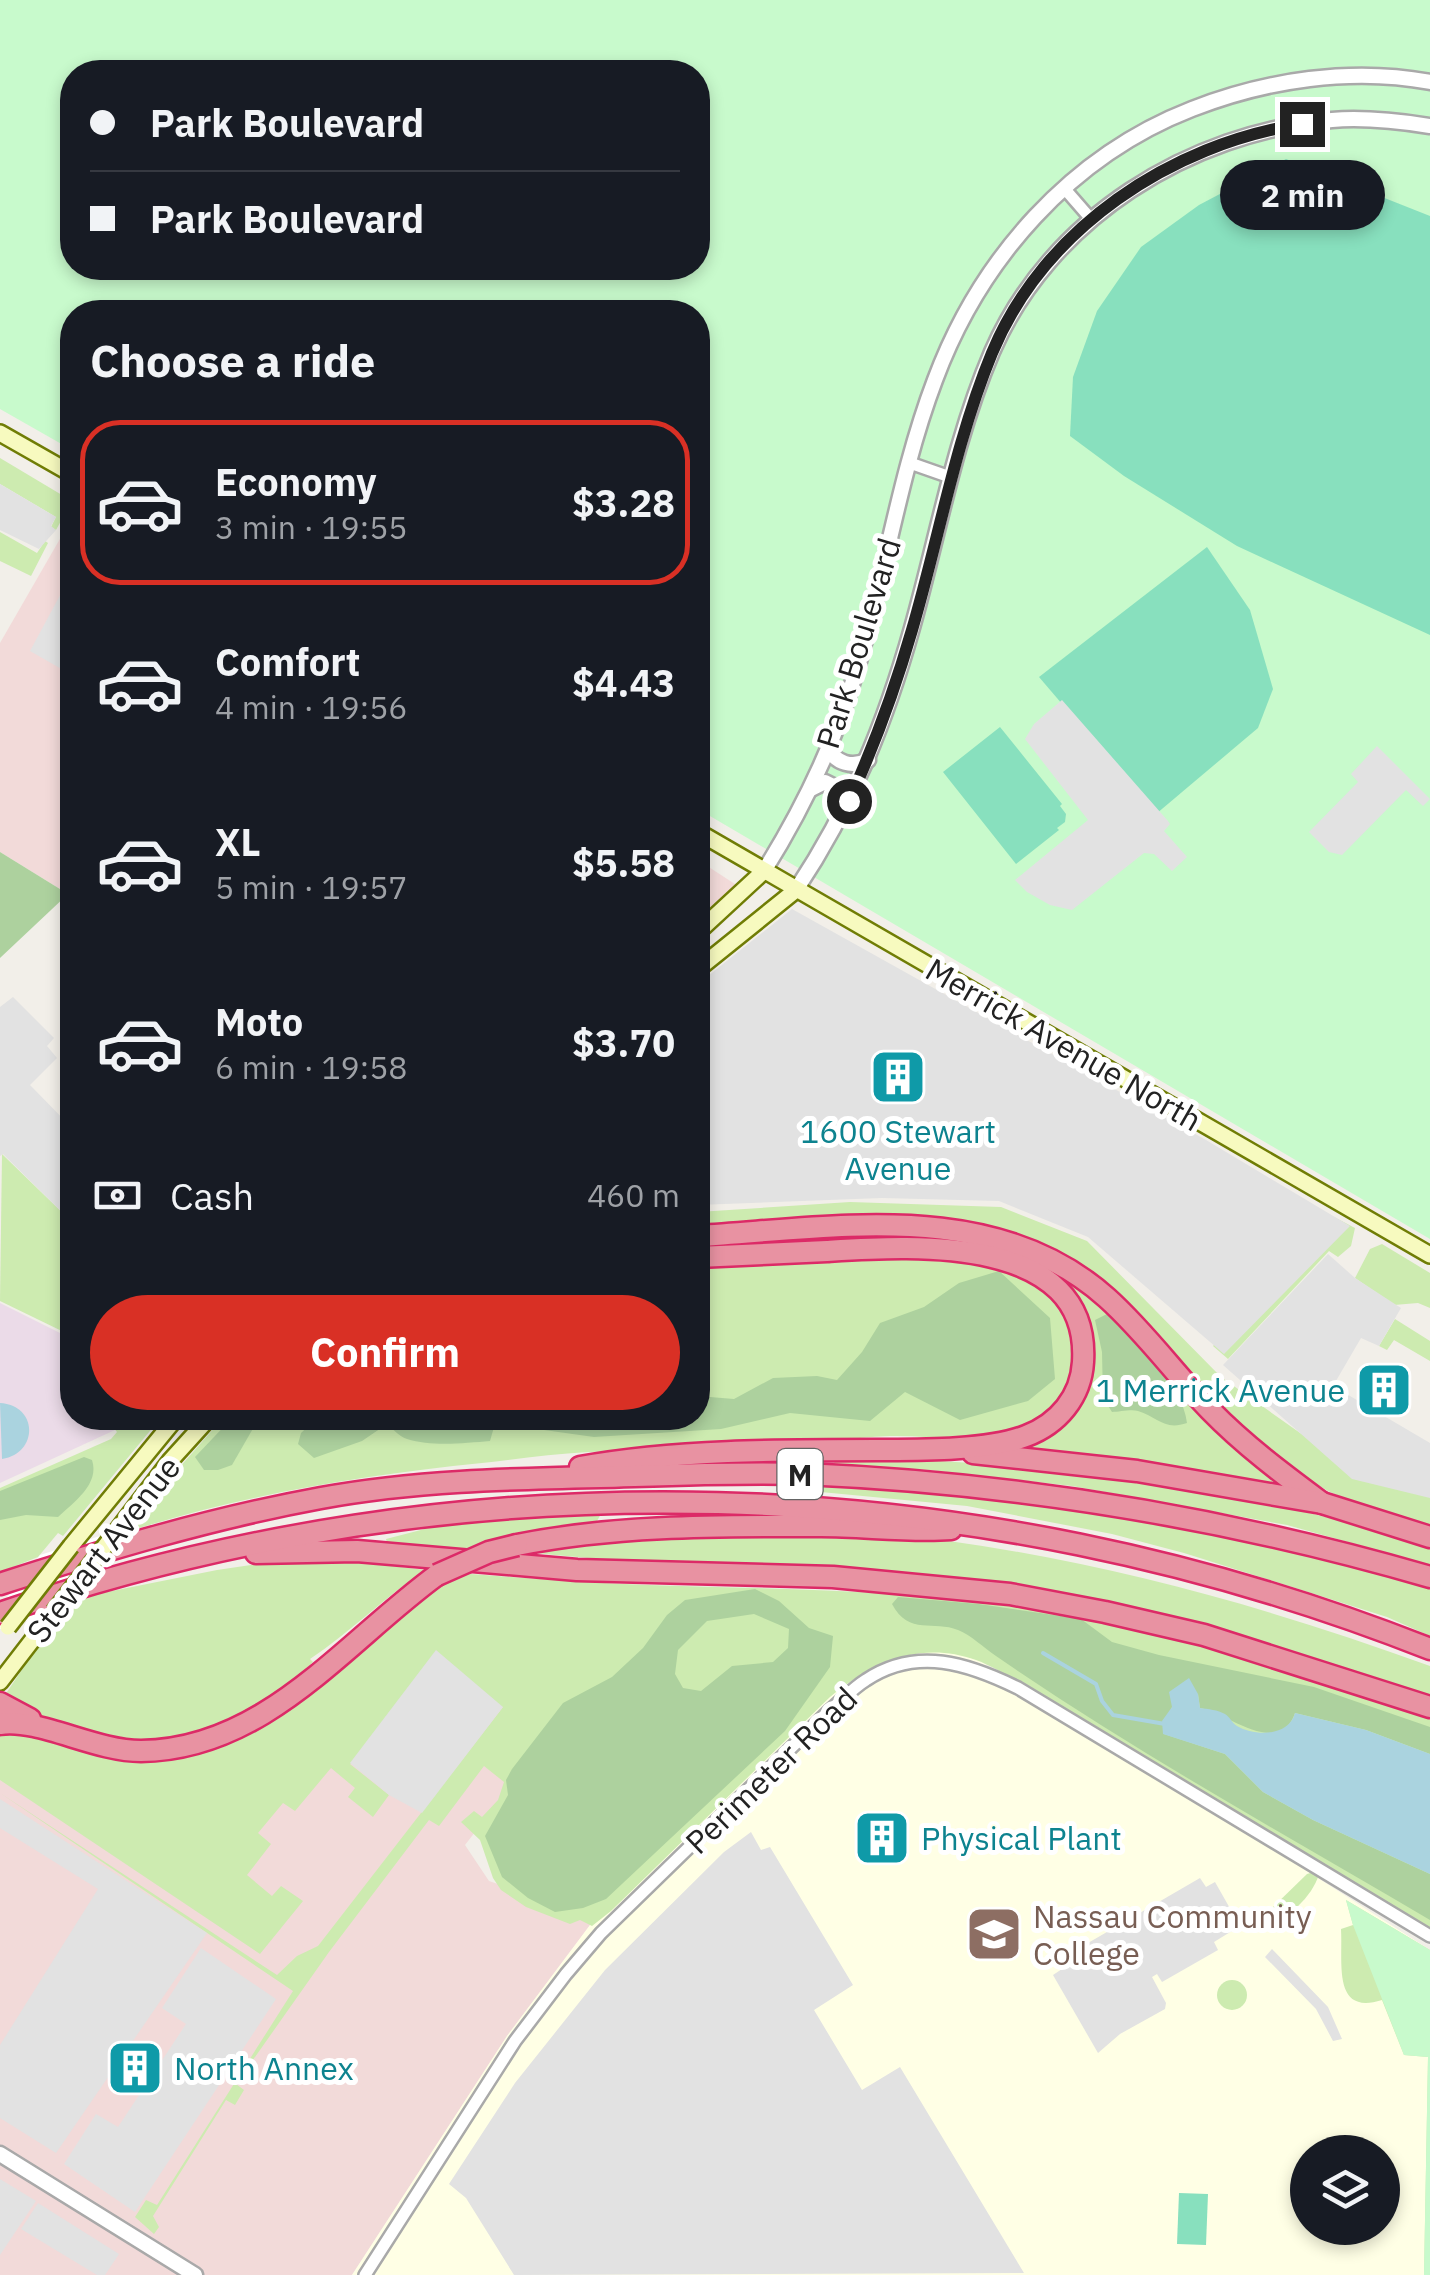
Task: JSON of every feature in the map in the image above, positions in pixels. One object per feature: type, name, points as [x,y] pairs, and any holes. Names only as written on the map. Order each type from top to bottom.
[{"type":"highway","points":[[710,1235],[924,1226],[1014,1243],[1053,1260],[1106,1297],[1231,1431],[1322,1503]]},
{"type":"highway","points":[[710,1257],[910,1246],[955,1248],[1032,1272],[1058,1292],[1071,1309],[1083,1344],[1083,1366],[1070,1403],[1045,1427],[1023,1438],[936,1450]]},
{"type":"highway","points":[[514,1479],[606,1462],[936,1450],[1137,1471],[1322,1503],[1430,1537]]},
{"type":"highway","name":"M","points":[[0,1584],[254,1511],[408,1486],[718,1473],[804,1474],[1023,1492],[1224,1525],[1430,1577]]},
{"type":"highway","name":"M","points":[[3,1626],[96,1582],[204,1554],[365,1523],[574,1503],[779,1503],[993,1526],[1085,1544],[1222,1578],[1358,1621],[1430,1649]]},
{"type":"highway","points":[[0,1724],[26,1724],[93,1745],[145,1751],[183,1747],[229,1734],[270,1711],[400,1602],[437,1576],[489,1552],[569,1534],[628,1529],[822,1526],[923,1531],[993,1526]]},
{"type":"highway","points":[[204,1554],[358,1551],[545,1568],[833,1577],[980,1590],[1170,1626],[1430,1707]]},
{"type":"highway","points":[[0,1704],[63,1736]]},
{"type":"main road","points":[[0,433],[60,467]]},
{"type":"main road","name":"Merrick Avenue North","points":[[710,839],[1430,1255]]},
{"type":"main road","points":[[710,921],[764,871]]},
{"type":"main road","points":[[710,958],[796,890]]},
{"type":"main road","name":"Stewart Avenue","points":[[3,1626],[166,1430]]},
{"type":"main road","name":"Stewart Avenue","points":[[0,1682],[197,1430]]},
{"type":"street","name":"Park Boulevard","points":[[764,871],[810,789],[858,667],[935,380],[972,298],[1015,238],[1064,188],[1131,139],[1171,117],[1216,100],[1269,86],[1328,77],[1430,82]]},
{"type":"street","name":"Park Boulevard","points":[[796,890],[831,838],[868,760],[912,630],[950,476],[993,350],[1029,289],[1060,251],[1131,190],[1170,165],[1219,144],[1270,129],[1333,120],[1384,119],[1430,126]]},
{"type":"street","points":[[1064,188],[1092,220]]},
{"type":"street","points":[[910,462],[950,476]]},
{"type":"street","points":[[828,747],[834,758],[844,762],[854,765],[868,760]]},
{"type":"street","points":[[810,789],[825,782],[845,792],[849,801]]},
{"type":"street","name":"Perimeter Road","points":[[364,2275],[515,2041],[589,1946],[829,1711],[867,1679],[887,1670],[944,1661],[976,1668],[1018,1688],[1430,1936]]},
{"type":"street","points":[[0,2154],[195,2275]]},
{"type":"shaded area","points":[[0,484],[56,517],[51,526],[56,530],[39,549],[0,530]]},
{"type":"shaded area","points":[[60,539],[60,889],[0,852],[0,643]]},
{"type":"shaded area","points":[[60,595],[60,668],[30,651]]},
{"type":"shaded area","points":[[1062,700],[1168,821],[1164,831],[1187,857],[1172,871],[1154,854],[1144,853],[1072,910],[1050,905],[1015,880],[1088,820],[1025,739],[1034,724]]},
{"type":"shaded area","points":[[1377,746],[1430,799],[1423,806],[1406,790],[1342,855],[1329,852],[1309,832],[1358,782],[1351,774]]},
{"type":"shaded area","points":[[710,868],[741,888],[710,917]]},
{"type":"shaded area","points":[[792,909],[1206,1140],[1350,1226],[1224,1354],[1088,1237],[999,1201],[882,1198],[710,1205],[710,974]]},
{"type":"shaded area","points":[[13,997],[54,1038],[47,1046],[57,1058],[30,1085],[60,1116],[60,1210],[3,1154],[0,1156],[0,1007]]},
{"type":"shaded area","points":[[1328,1254],[1355,1278],[1401,1308],[1379,1346],[1361,1338],[1333,1386],[1430,1443],[1430,1498],[1352,1479],[1223,1365]]},
{"type":"shaded area","points":[[0,1303],[60,1333],[60,1430],[115,1430],[0,1483]]},
{"type":"shaded area","points":[[452,1593],[551,1734],[465,1845],[489,1881],[596,1917],[507,2036],[352,2275],[0,2275],[0,1763],[192,1785]]},
{"type":"shaded area","name":"Nassau Community College","points":[[910,1616],[1430,1950],[1430,2275],[352,2275],[507,2036],[596,1917]]},
{"type":"shaded area","points":[[436,1650],[503,1707],[422,1813],[389,1795],[350,1763]]},
{"type":"shaded area","points":[[0,1799],[207,1933],[56,2153],[0,2118],[0,2045],[98,1889],[0,1828]]},
{"type":"shaded area","points":[[751,1832],[761,1850],[770,1847],[853,1985],[814,2010],[862,2090],[900,2067],[1024,2273],[514,2275],[466,2198],[449,2184],[515,2083],[605,1970],[724,1852]]},
{"type":"shaded area","points":[[1200,1878],[1206,1887],[1215,1882],[1240,1926],[1214,1942],[1218,1950],[1162,1982],[1157,1974],[1152,1977],[1166,2003],[1165,2009],[1120,2034],[1098,2053],[1053,1975],[1062,1969],[1057,1961]]},
{"type":"shaded area","points":[[201,1948],[276,1999],[135,2212],[64,2164],[96,2114],[118,2127],[186,2024],[162,2008]]},
{"type":"shaded area","points":[[1272,1949],[1328,2007],[1342,2039],[1333,2041],[1316,2009],[1265,1957]]},
{"type":"shaded area","points":[[0,2179],[36,2201],[0,2255]]},
{"type":"shaded area","points":[[38,2203],[119,2254],[105,2275],[97,2275],[21,2229]]},
{"type":"green space","points":[[0,0],[1430,0],[1430,1239],[710,816],[710,300],[60,300],[60,443],[0,409]]},
{"type":"green space","points":[[1286,159],[1430,216],[1430,635],[1237,546],[1124,476],[1070,436],[1073,377],[1097,311],[1141,247],[1199,205]]},
{"type":"green space","points":[[0,458],[60,494],[60,523],[56,530],[51,527],[56,517],[0,484]]},
{"type":"green space","points":[[0,532],[37,553],[45,541],[48,543],[31,576],[0,561]]},
{"type":"green space","points":[[1207,547],[1250,610],[1273,689],[1258,728],[1156,814],[1039,677]]},
{"type":"green space","points":[[1000,727],[1066,814],[1059,830],[1016,864],[943,772]]},
{"type":"green space","points":[[0,852],[60,889],[60,902],[0,958]]},
{"type":"green space","points":[[2,1154],[60,1210],[60,1330],[0,1301]]},
{"type":"green space","points":[[850,1202],[1001,1207],[1087,1241],[1221,1377],[1354,1471],[1430,1494],[1430,1529],[1377,1513],[1328,1491],[1280,1462],[1243,1432],[1124,1305],[1017,1236],[976,1224],[932,1219],[710,1228],[710,1211]]},
{"type":"green space","points":[[1334,1217],[1355,1228],[1351,1246],[1338,1257],[1329,1251],[1228,1359],[1213,1346]]},
{"type":"green space","points":[[1382,1244],[1430,1273],[1430,1308],[1418,1303],[1394,1305],[1355,1278],[1370,1249]]},
{"type":"green space","points":[[945,1254],[992,1265],[1037,1284],[1060,1307],[1073,1338],[1072,1372],[1059,1402],[1047,1414],[1033,1424],[999,1435],[890,1436],[770,1448],[548,1455],[349,1480],[262,1496],[133,1530],[151,1506],[148,1503],[212,1430],[710,1430],[710,1263]]},
{"type":"green space","points":[[999,1271],[1050,1318],[1055,1379],[1028,1401],[960,1420],[905,1392],[870,1421],[790,1413],[710,1430],[710,1397],[734,1399],[773,1378],[817,1376],[837,1380],[862,1352],[880,1323],[924,1307],[959,1283]]},
{"type":"green space","points":[[1069,1277],[1102,1303],[1286,1485],[1132,1459],[1017,1449],[1090,1372],[1086,1326],[1063,1285]]},
{"type":"green space","points":[[1111,1312],[1168,1379],[1184,1408],[1187,1423],[1167,1424],[1135,1410],[1112,1412],[1103,1398],[1102,1352],[1095,1320]]},
{"type":"green space","points":[[1395,1319],[1430,1341],[1430,1361],[1394,1340],[1387,1350],[1379,1346]]},
{"type":"green space","points":[[151,1430],[63,1536],[58,1533],[38,1557],[0,1572],[0,1488],[111,1439],[117,1432]]},
{"type":"green space","points":[[221,1430],[252,1430],[232,1465],[204,1470],[195,1457]]},
{"type":"green space","points":[[378,1430],[362,1441],[314,1458],[298,1444],[301,1433]]},
{"type":"green space","points":[[394,1430],[493,1430],[490,1441],[448,1444],[402,1437]]},
{"type":"green space","points":[[544,1430],[705,1430],[594,1437]]},
{"type":"green space","points":[[84,1457],[92,1460],[89,1485],[58,1517],[26,1515],[0,1520],[0,1491]]},
{"type":"green space","points":[[835,1458],[986,1464],[1210,1492],[1430,1545],[1430,1565],[1287,1525],[1072,1486],[834,1464]]},
{"type":"green space","points":[[805,1485],[1042,1505],[1277,1547],[1430,1588],[1430,1636],[1387,1617],[1112,1534],[967,1506],[800,1490]]},
{"type":"green space","points":[[602,1512],[597,1521],[533,1530],[464,1550],[387,1543],[386,1539],[444,1524]]},
{"type":"green space","points":[[869,1532],[1083,1564],[1223,1599],[1430,1666],[1430,1699],[1307,1658],[1183,1623],[993,1584],[878,1572],[621,1560],[519,1551],[677,1535]]},
{"type":"green space","points":[[292,1559],[295,1563],[366,1563],[426,1570],[310,1659],[313,1662],[268,1698],[221,1725],[196,1733],[141,1740],[85,1734],[52,1724],[5,1695],[53,1623],[60,1626],[82,1597]]},
{"type":"green space","points":[[458,1573],[624,1584],[876,1593],[989,1603],[1101,1623],[1103,1620],[1250,1657],[1430,1716],[1430,1928],[990,1666],[956,1654],[936,1652],[898,1658],[863,1674],[830,1697],[592,1926],[580,1920],[570,1924],[526,1907],[501,1890],[480,1840],[461,1822],[474,1811],[482,1817],[498,1800],[504,1782],[484,1766],[439,1826],[429,1820],[329,1952],[236,2084],[244,2090],[235,2105],[226,2100],[153,2216],[159,2227],[154,2234],[135,2217],[146,2200],[157,2205],[293,1991],[0,1793],[277,1975],[297,1956],[318,1946],[503,1707],[350,1764],[389,1795],[373,1817],[348,1797],[355,1788],[331,1768],[295,1811],[283,1803],[258,1833],[271,1844],[247,1875],[272,1896],[281,1886],[303,1901],[260,1954],[0,1780],[0,1728],[27,1729],[66,1746],[104,1756],[265,1720],[269,1723],[416,1598]]},
{"type":"green space","points":[[755,1589],[779,1601],[809,1628],[833,1636],[830,1667],[785,1731],[606,1899],[583,1908],[555,1912],[528,1898],[502,1877],[485,1836],[508,1795],[506,1780],[563,1703],[612,1677],[685,1600]],"holes":[[[754,1614],[789,1629],[788,1648],[773,1662],[732,1666],[701,1691],[683,1688],[675,1674],[678,1650],[707,1621]]]},
{"type":"green space","points":[[898,1597],[1081,1619],[1112,1642],[1314,1687],[1430,1727],[1430,1754],[1366,1730],[1295,1713],[1287,1726],[1265,1733],[1200,1708],[1198,1694],[1172,1707],[1164,1734],[1225,1754],[1263,1792],[1313,1820],[1430,1874],[1430,1920],[1156,1759],[963,1632],[906,1620],[892,1604]]},
{"type":"green space","points":[[1320,1870],[1313,1888],[1300,1904],[1266,1929],[1269,1911],[1307,1874]]},
{"type":"green space","points":[[1346,1900],[1430,1950],[1430,2275],[1424,2275],[1428,2057],[1404,2055],[1382,2000],[1366,2003],[1348,1994],[1342,1971],[1341,1929],[1353,1925]]},
{"type":"green space","points":[[1346,1900],[1430,1950],[1430,2275],[1424,2275],[1428,2057],[1404,2055]]},
{"type":"green space","points":[[1232,1980],[1242,1985],[1247,1995],[1242,2005],[1232,2010],[1222,2005],[1217,1995],[1222,1985]]},
{"type":"green space","points":[[1179,2193],[1208,2194],[1206,2245],[1177,2244]]},
{"type":"water","points":[[0,1403],[22,1412],[29,1430],[23,1448],[2,1459]]},
{"type":"water","points":[[1189,1678],[1200,1708],[1227,1715],[1245,1730],[1279,1730],[1292,1721],[1295,1713],[1366,1730],[1430,1754],[1430,1874],[1313,1820],[1263,1792],[1225,1754],[1163,1734],[1162,1721],[1172,1707],[1169,1692]]},
{"type":"pier","points":[[138,1524],[76,1605],[0,1629],[0,1606],[40,1555]]},
{"type":"waterway","points":[[1043,1653],[1096,1684],[1113,1715],[1165,1724]]},
{"type":"place","name":"1600 Stewart Avenue","points":[[898,1077]]},
{"type":"place","name":"1 Merrick Avenue","points":[[1384,1390]]},
{"type":"place","name":"Physical Plant","points":[[882,1838]]},
{"type":"place","name":"Nassau Community College","points":[[994,1934]]},
{"type":"place","name":"North Annex","points":[[135,2068]]},
{"type":"route","points":[[849,801],[882,723],[912,630],[965,427],[993,350],[1029,289],[1092,220],[1150,177],[1219,144],[1302,124]]}]
